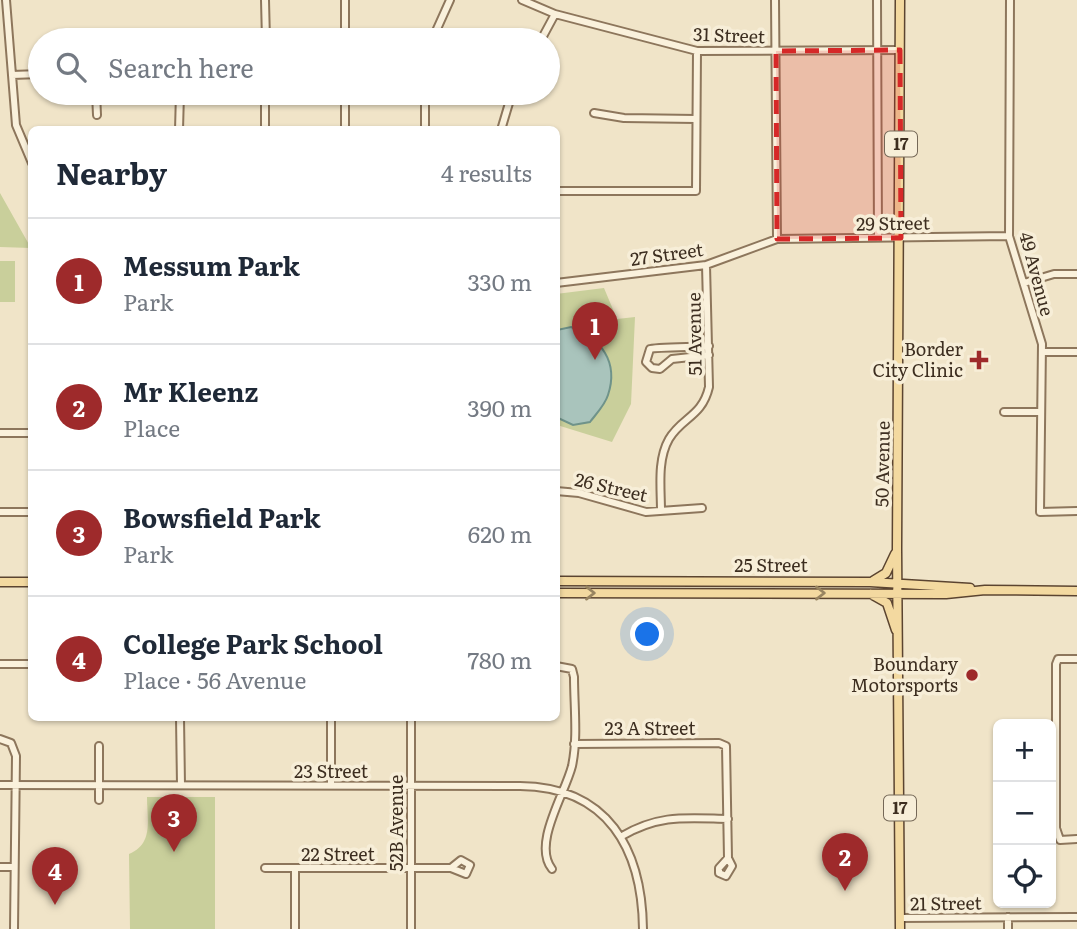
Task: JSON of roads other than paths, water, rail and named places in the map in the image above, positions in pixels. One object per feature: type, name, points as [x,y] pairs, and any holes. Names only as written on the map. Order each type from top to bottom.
[{"type":"main road","name":"50 Avenue","points":[[900,0],[901,238],[897,548],[900,929]]},
{"type":"main road","points":[[870,582],[886,573],[897,548]]},
{"type":"main road","name":"25 Street","points":[[560,581],[870,582],[985,590],[1077,591]]},
{"type":"main road","points":[[3,583],[28,582]]},
{"type":"main road","name":"25 Street","points":[[560,593],[946,594],[985,590]]},
{"type":"main road","points":[[865,593],[878,596],[887,603],[898,637]]},
{"type":"street","points":[[6,0],[16,125],[28,154]]},
{"type":"street","points":[[265,0],[266,28]]},
{"type":"street","points":[[345,0],[345,28]]},
{"type":"street","points":[[437,28],[450,0]]},
{"type":"street","name":"31 Street","points":[[522,0],[555,14],[697,51],[900,50]]},
{"type":"street","points":[[775,0],[777,239]]},
{"type":"street","points":[[877,0],[878,238]]},
{"type":"street","name":"49 Avenue","points":[[1010,0],[1009,236],[1042,352],[1040,512],[1077,511]]},
{"type":"street","points":[[547,28],[555,14]]},
{"type":"street","points":[[560,191],[696,191],[697,51]]},
{"type":"street","points":[[12,75],[28,74]]},
{"type":"street","points":[[97,105],[97,115]]},
{"type":"street","points":[[179,126],[180,105]]},
{"type":"street","points":[[265,105],[265,126]]},
{"type":"street","points":[[345,105],[345,126]]},
{"type":"street","points":[[425,105],[425,126]]},
{"type":"street","points":[[502,126],[508,105]]},
{"type":"street","points":[[594,113],[624,118],[696,119]]},
{"type":"street","name":"29 Street","points":[[777,239],[1009,236]]},
{"type":"street","name":"27 Street","points":[[560,283],[706,265],[777,239]]},
{"type":"street","name":"51 Avenue","points":[[662,511],[661,467],[666,445],[676,430],[706,402],[709,387],[706,265]]},
{"type":"street","points":[[1024,283],[1054,274],[1077,274]]},
{"type":"street","points":[[709,346],[671,350],[655,347],[650,349],[646,362],[652,368],[660,369],[672,359],[709,355]]},
{"type":"street","points":[[690,347],[691,356]]},
{"type":"street","points":[[671,350],[672,359]]},
{"type":"street","points":[[1042,352],[1077,352]]},
{"type":"street","points":[[1004,412],[1040,412]]},
{"type":"street","points":[[695,415],[702,421]]},
{"type":"street","points":[[0,433],[28,433]]},
{"type":"street","name":"26 Street","points":[[560,491],[579,493],[634,510],[702,508]]},
{"type":"street","points":[[0,512],[28,512]]},
{"type":"street","points":[[1077,659],[1058,659],[1056,664],[1056,828],[1060,840],[1077,839]]},
{"type":"street","points":[[0,664],[28,664]]},
{"type":"street","points":[[552,869],[545,861],[545,841],[571,768],[574,744],[572,669],[560,667]]},
{"type":"street","points":[[180,721],[181,785]]},
{"type":"street","points":[[331,721],[331,785]]},
{"type":"street","name":"52B Avenue","points":[[411,721],[411,929]]},
{"type":"street","points":[[0,739],[9,741],[14,747],[14,929]]},
{"type":"street","name":"23 A Street","points":[[574,744],[719,743],[726,746],[728,819]]},
{"type":"street","points":[[99,746],[99,800]]},
{"type":"street","name":"23 Street","points":[[0,785],[526,786],[562,793],[594,809],[622,836]]},
{"type":"street","points":[[643,929],[641,886],[622,836],[651,821],[664,818],[728,819],[728,858]]},
{"type":"street","points":[[0,867],[13,867]]},
{"type":"street","name":"22 Street","points":[[265,868],[448,868]]},
{"type":"street","points":[[295,869],[295,929]]},
{"type":"street","points":[[1008,917],[1008,929]]},
{"type":"street","name":"21 Street","points":[[900,918],[1077,917]]},
{"type":"water","points":[[571,327],[582,332],[599,345],[609,362],[611,383],[608,395],[590,422],[573,425],[560,419],[560,329]]},
{"type":"place","name":"Messum Park","points":[[595,360]]},
{"type":"place","name":"Border City Clinic","points":[[979,360]]},
{"type":"place","name":"Boundary Motorsports","points":[[972,675]]},
{"type":"place","name":"Bowsfield Park","points":[[174,852]]},
{"type":"place","name":"Mr Kleenz","points":[[845,891]]},
{"type":"place","name":"College Park School","points":[[55,905]]}]
